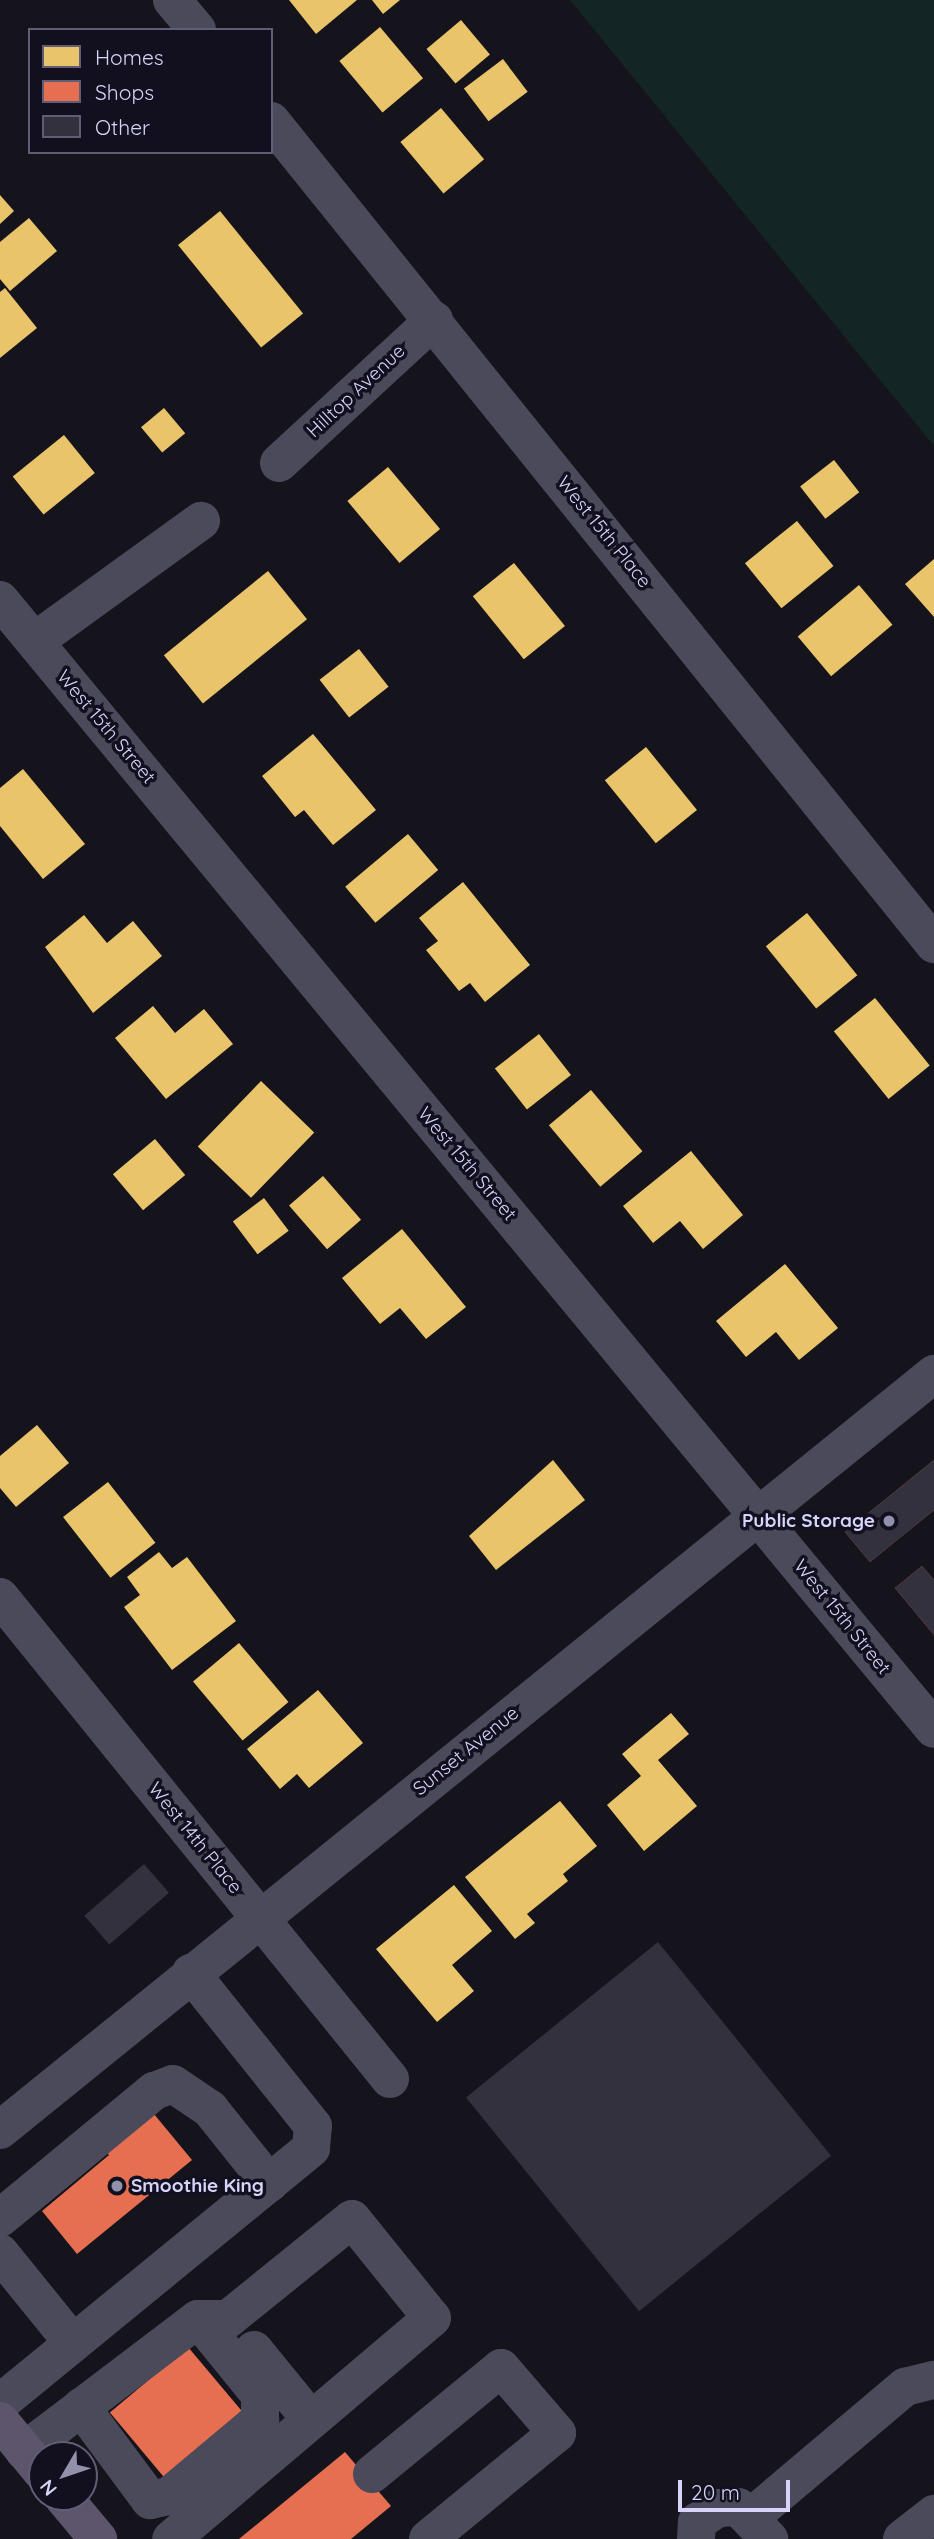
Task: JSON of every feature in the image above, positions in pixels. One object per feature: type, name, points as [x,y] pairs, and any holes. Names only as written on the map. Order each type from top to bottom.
[{"type":"main road","points":[[0,2421],[28,2455]]},
{"type":"main road","points":[[75,2511],[98,2539]]},
{"type":"street","points":[[172,0],[195,28]]},
{"type":"street","name":"West 15th Place","points":[[273,123],[934,944]]},
{"type":"street","name":"Hilltop Avenue","points":[[279,463],[434,320]]},
{"type":"street","points":[[34,641],[201,522]]},
{"type":"street","name":"West 15th Street","points":[[0,600],[934,1729]]},
{"type":"street","name":"Sunset Avenue","points":[[0,2130],[934,1374]]},
{"type":"street","name":"West 14th Place","points":[[2,1605],[390,2079]]},
{"type":"street","points":[[0,2403],[311,2148],[313,2126],[191,1973]]},
{"type":"street","points":[[0,2218],[154,2091],[173,2084],[210,2109],[269,2183]]},
{"type":"street","points":[[51,2441],[81,2407],[213,2319],[352,2219],[432,2318],[171,2539]]},
{"type":"street","points":[[0,2253],[73,2343]]},
{"type":"street","points":[[81,2407],[150,2500],[169,2496],[260,2420],[260,2395],[213,2319]]},
{"type":"street","points":[[213,2319],[311,2420]]},
{"type":"street","points":[[372,2474],[501,2368],[557,2434],[428,2539]]},
{"type":"street","points":[[696,2539],[697,2522],[718,2508],[738,2507],[760,2528],[905,2387],[934,2379]]},
{"type":"street","points":[[902,2539],[934,2514]]},
{"type":"shaded area","points":[[570,0],[934,0],[934,446],[834,324]]},
{"type":"building: Homes","points":[[289,0],[357,0],[316,34]]},
{"type":"building: Homes","points":[[372,0],[400,0],[383,14]]},
{"type":"building: Homes","points":[[461,20],[490,54],[455,83],[427,49]]},
{"type":"building: Homes","points":[[380,27],[423,78],[382,112],[339,61]]},
{"type":"building: Homes","points":[[503,59],[528,92],[489,121],[464,88]]},
{"type":"building: Homes","points":[[441,108],[484,159],[443,193],[400,142]]},
{"type":"building: Homes","points":[[0,195],[14,211],[0,224]]},
{"type":"building: Homes","points":[[220,211],[303,314],[261,348],[178,245]]},
{"type":"building: Homes","points":[[29,218],[57,251],[10,291],[0,279],[0,242]]},
{"type":"building: Homes","points":[[5,288],[37,328],[0,358],[0,292]]},
{"type":"building: Homes","points":[[164,408],[185,433],[162,453],[141,427]]},
{"type":"building: Homes","points":[[64,435],[95,473],[44,515],[13,477]]},
{"type":"building: Homes","points":[[834,460],[859,492],[825,519],[800,486]]},
{"type":"building: Homes","points":[[388,467],[440,529],[399,563],[347,501]]},
{"type":"building: Homes","points":[[797,521],[834,566],[781,608],[745,563]]},
{"type":"building: Homes","points":[[934,559],[934,617],[905,584]]},
{"type":"building: Homes","points":[[514,563],[565,626],[524,659],[473,596]]},
{"type":"building: Homes","points":[[268,571],[307,619],[203,704],[164,655]]},
{"type":"building: Homes","points":[[859,585],[892,625],[831,676],[798,636]]},
{"type":"building: Homes","points":[[359,649],[389,687],[349,718],[320,680]]},
{"type":"building: Homes","points":[[313,734],[376,810],[333,845],[304,810],[295,817],[262,776]]},
{"type":"building: Homes","points":[[646,747],[697,810],[656,843],[605,780]]},
{"type":"building: Homes","points":[[23,769],[85,844],[43,879],[0,826],[0,788]]},
{"type":"building: Homes","points":[[408,834],[438,870],[375,923],[345,887]]},
{"type":"building: Homes","points":[[463,882],[530,965],[485,1002],[470,983],[459,991],[426,950],[438,941],[419,918]]},
{"type":"building: Homes","points":[[807,913],[857,975],[816,1009],[766,946]]},
{"type":"building: Homes","points":[[84,915],[107,943],[133,921],[162,956],[93,1013],[45,947]]},
{"type":"building: Homes","points":[[875,998],[930,1066],[889,1099],[834,1031]]},
{"type":"building: Homes","points":[[153,1006],[175,1033],[204,1009],[233,1044],[166,1099],[115,1038]]},
{"type":"building: Homes","points":[[539,1034],[571,1075],[527,1109],[495,1068]]},
{"type":"building: Homes","points":[[261,1081],[314,1132],[251,1198],[198,1146]]},
{"type":"building: Homes","points":[[591,1090],[642,1151],[600,1187],[549,1125]]},
{"type":"building: Homes","points":[[155,1139],[185,1175],[143,1210],[113,1174]]},
{"type":"building: Homes","points":[[691,1151],[743,1215],[703,1249],[680,1221],[653,1243],[623,1206]]},
{"type":"building: Homes","points":[[323,1176],[361,1220],[327,1249],[289,1206]]},
{"type":"building: Homes","points":[[264,1198],[289,1231],[258,1254],[233,1221]]},
{"type":"building: Homes","points":[[402,1229],[466,1307],[426,1339],[400,1308],[380,1324],[342,1278]]},
{"type":"building: Homes","points":[[785,1264],[838,1328],[799,1360],[776,1332],[746,1357],[716,1321]]},
{"type":"building: Homes","points":[[37,1425],[69,1463],[16,1507],[0,1488],[0,1456]]},
{"type":"building: Homes","points":[[553,1460],[585,1500],[496,1570],[469,1536]]},
{"type":"building: Homes","points":[[108,1482],[155,1543],[110,1578],[63,1517]]},
{"type":"building: Homes","points":[[159,1552],[172,1568],[187,1557],[236,1621],[172,1670],[124,1607],[140,1595],[127,1577]]},
{"type":"building: Homes","points":[[239,1643],[288,1702],[243,1741],[193,1682]]},
{"type":"building: Homes","points":[[318,1690],[363,1743],[309,1788],[297,1774],[280,1789],[247,1749]]},
{"type":"building: Homes","points":[[671,1713],[689,1734],[658,1760],[697,1806],[644,1851],[607,1805],[641,1776],[622,1754]]},
{"type":"building: Homes","points":[[560,1801],[597,1846],[563,1874],[568,1881],[527,1914],[535,1923],[515,1939],[465,1877]]},
{"type":"building: Homes","points":[[454,1885],[492,1931],[452,1965],[474,1991],[437,2022],[376,1949]]},
{"type":"building: Shops","name":"Public Storage","points":[[934,1460],[934,1510],[870,1562],[845,1532]]},
{"type":"building: Shops","name":"Public Storage","points":[[922,1566],[934,1580],[934,1635],[895,1588]]},
{"type":"building: Shops","name":"Smoothie King","points":[[149,2108],[192,2160],[77,2254],[42,2211],[109,2155],[103,2147]]},
{"type":"building: Shops","points":[[188,2347],[243,2412],[165,2478],[110,2413]]},
{"type":"building: Shops","points":[[345,2452],[391,2506],[351,2539],[239,2539]]},
{"type":"building: Other","name":"Public Storage","points":[[934,1460],[934,1510],[870,1562],[845,1532]]},
{"type":"building: Other","name":"Public Storage","points":[[922,1566],[934,1580],[934,1635],[895,1588]]},
{"type":"building: Other","points":[[144,1864],[169,1893],[109,1945],[84,1916]]},
{"type":"building: Other","points":[[658,1942],[831,2156],[639,2311],[466,2097]]},
{"type":"place","name":"Public Storage","points":[[889,1521]]},
{"type":"place","name":"Smoothie King","points":[[117,2186]]}]
